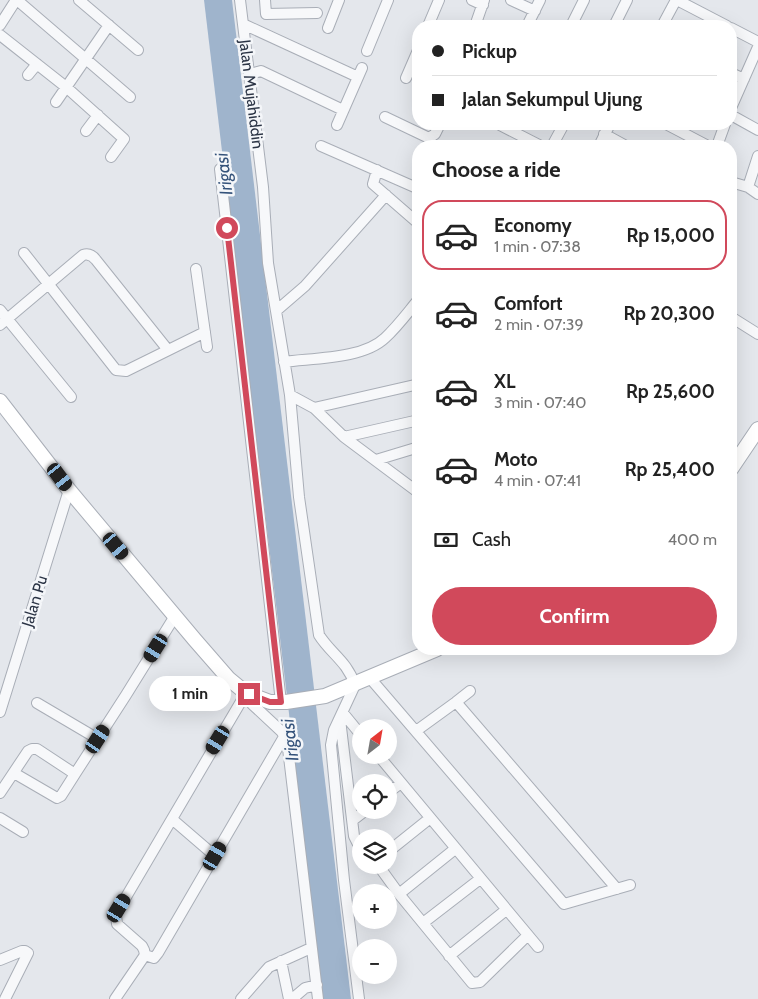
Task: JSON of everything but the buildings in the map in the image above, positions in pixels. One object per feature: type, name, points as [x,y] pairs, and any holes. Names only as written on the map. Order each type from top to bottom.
[{"type":"main road","points":[[0,401],[69,490],[175,616],[229,679],[248,694],[270,702],[325,696],[423,655]]},
{"type":"main road","points":[[737,460],[758,429]]},
{"type":"street","points":[[0,25],[17,0],[130,97]]},
{"type":"street","points":[[79,0],[138,50]]},
{"type":"street","name":"Jalan Mujahiddin","points":[[240,0],[263,188],[268,263],[290,395],[299,497],[319,635],[326,646],[351,672],[355,684]]},
{"type":"street","points":[[265,0],[266,14],[317,13]]},
{"type":"street","points":[[328,28],[339,0]]},
{"type":"street","points":[[367,51],[388,0]]},
{"type":"street","points":[[431,20],[439,0]]},
{"type":"street","points":[[472,0],[484,3],[477,20]]},
{"type":"street","points":[[511,0],[535,10]]},
{"type":"street","points":[[530,20],[540,0]]},
{"type":"street","points":[[574,20],[584,0]]},
{"type":"street","points":[[617,20],[627,0]]},
{"type":"street","points":[[665,20],[677,0],[715,20]]},
{"type":"street","points":[[243,24],[360,73],[337,125]]},
{"type":"street","points":[[56,102],[109,25]]},
{"type":"street","points":[[737,31],[758,42]]},
{"type":"street","points":[[0,35],[66,87],[124,139],[111,157]]},
{"type":"street","points":[[737,95],[758,47]]},
{"type":"street","points":[[28,76],[37,64]]},
{"type":"street","points":[[406,78],[412,64]]},
{"type":"street","points":[[250,74],[261,71],[344,110]]},
{"type":"street","points":[[737,76],[744,79]]},
{"type":"street","points":[[86,131],[98,115]]},
{"type":"street","points":[[385,117],[412,130]]},
{"type":"street","points":[[737,118],[758,130]]},
{"type":"street","points":[[412,130],[429,138],[437,130]]},
{"type":"street","points":[[522,130],[534,140]]},
{"type":"street","points":[[601,140],[606,130]]},
{"type":"street","points":[[677,130],[697,140]]},
{"type":"street","points":[[604,134],[615,140]]},
{"type":"street","points":[[321,146],[412,186]]},
{"type":"street","points":[[748,187],[758,156]]},
{"type":"street","points":[[220,169],[283,702]]},
{"type":"street","points":[[377,170],[373,184],[412,218]]},
{"type":"street","points":[[737,184],[748,187],[758,194]]},
{"type":"street","points":[[276,311],[305,286],[386,195]]},
{"type":"street","points":[[24,253],[116,370],[126,371],[205,332]]},
{"type":"street","points":[[4,322],[83,255],[92,256],[168,350]]},
{"type":"street","points":[[196,269],[207,347]]},
{"type":"street","points":[[284,362],[352,353],[372,348],[385,338],[412,307]]},
{"type":"street","points":[[0,310],[4,322],[71,397]]},
{"type":"street","points":[[737,321],[758,334]]},
{"type":"street","points":[[314,408],[412,386]]},
{"type":"street","points":[[290,395],[314,408],[344,437],[412,488]]},
{"type":"street","points":[[344,437],[412,422]]},
{"type":"street","points":[[376,460],[412,449]]},
{"type":"street","name":"Jalan Pu","points":[[0,712],[69,490]]},
{"type":"street","points":[[14,772],[57,798],[61,796],[175,616]]},
{"type":"street","points":[[370,678],[564,904],[630,885]]},
{"type":"street","points":[[355,684],[332,737],[331,745],[344,880],[359,999]]},
{"type":"street","points":[[416,731],[470,691]]},
{"type":"street","points":[[248,694],[252,704],[285,735],[287,740],[318,999]]},
{"type":"street","points":[[145,955],[142,946],[117,924],[116,914],[248,694]]},
{"type":"street","points":[[456,702],[617,889]]},
{"type":"street","points":[[37,703],[98,739]]},
{"type":"street","points":[[342,716],[352,726]]},
{"type":"street","points":[[342,716],[354,829]]},
{"type":"street","points":[[145,955],[154,958],[158,953],[285,735]]},
{"type":"street","points":[[0,794],[28,751],[32,749],[37,749],[75,774]]},
{"type":"street","points":[[385,764],[538,947]]},
{"type":"street","points":[[397,786],[401,783]]},
{"type":"street","points":[[0,818],[23,832]]},
{"type":"street","points":[[397,844],[429,818]]},
{"type":"street","points":[[172,819],[215,856]]},
{"type":"street","points":[[399,894],[455,849]]},
{"type":"street","points":[[385,874],[468,980],[475,983],[480,982],[528,935]]},
{"type":"street","points":[[422,923],[480,879]]},
{"type":"street","points":[[449,956],[506,910]]},
{"type":"street","points":[[241,999],[269,967],[311,948]]},
{"type":"street","points":[[0,960],[22,951],[28,953],[5,999]]},
{"type":"street","points":[[116,999],[145,955]]},
{"type":"street","points":[[281,961],[291,999],[305,988],[317,985]]},
{"type":"water","points":[[204,0],[232,0],[351,999],[323,999]]},
{"type":"route","points":[[227,228],[281,702],[270,702],[249,694]]},
{"type":"water label","name":"Irigasi","points":[[224,174]]},
{"type":"water label","name":"Irigasi","points":[[290,740]]}]
